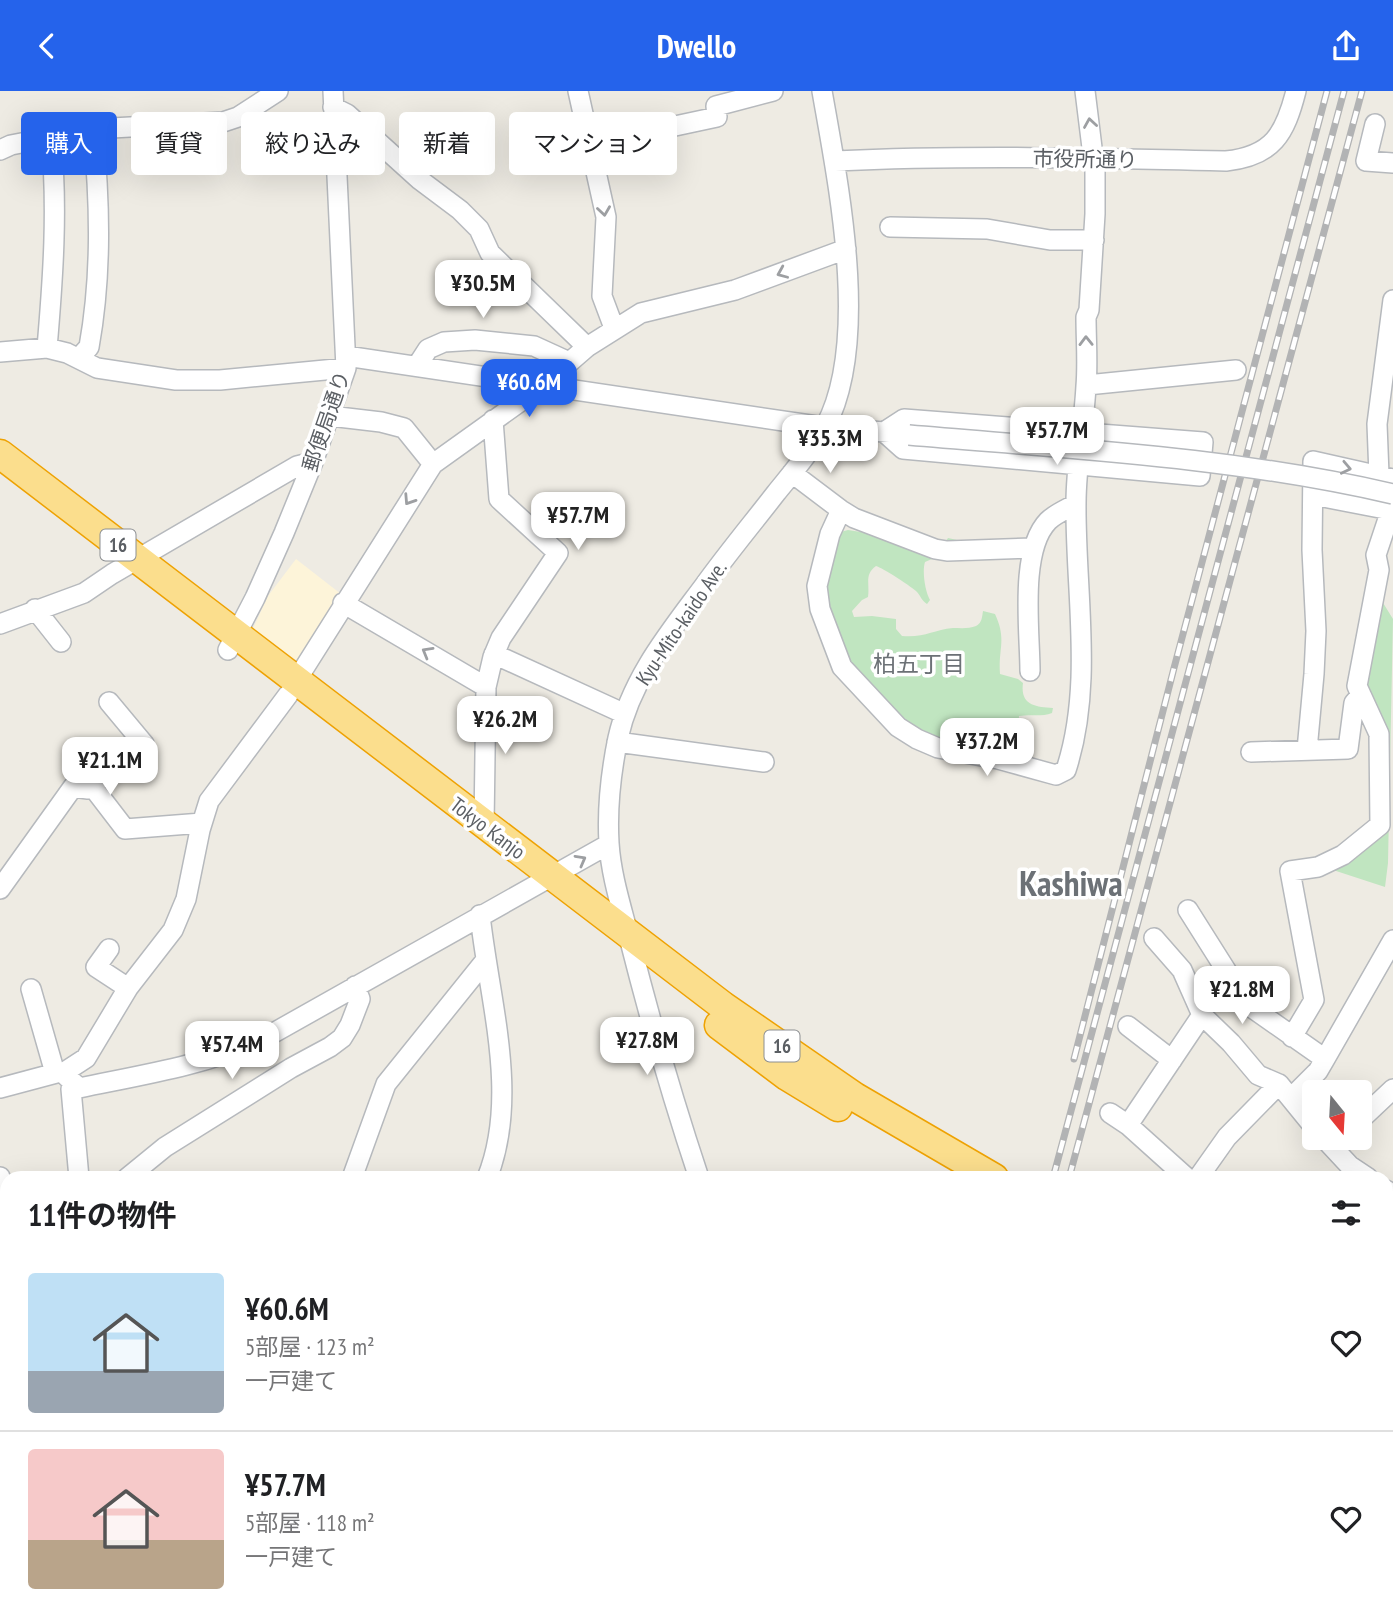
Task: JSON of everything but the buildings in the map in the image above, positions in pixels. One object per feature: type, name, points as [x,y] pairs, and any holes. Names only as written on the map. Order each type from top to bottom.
[{"type":"highway","name":"Tokyo Kanjo","points":[[0,454],[130,564],[543,881],[629,935],[723,1006],[855,1097],[982,1171]]},
{"type":"highway","name":"Tokyo Kanjo","points":[[0,476],[130,564]]},
{"type":"highway","name":"Tokyo Kanjo","points":[[292,688],[484,825],[636,964],[787,1076],[946,1171]]},
{"type":"street","points":[[117,128],[223,123],[238,117],[278,91]]},
{"type":"street","points":[[578,91],[583,112]]},
{"type":"street","points":[[677,126],[717,117],[716,106],[773,91]]},
{"type":"street","name":"Kyu-Mito-kaido Ave.","points":[[697,1171],[629,935],[609,844],[610,792],[617,742],[635,689],[661,645],[824,427],[840,384],[848,321],[846,249],[835,162],[822,91]]},
{"type":"street","points":[[841,510],[830,534],[817,586],[820,609],[842,667],[898,727],[917,739],[938,748],[998,759],[1056,775],[1066,770],[1071,755],[1081,679],[1077,464],[1087,385],[1086,317],[1089,310],[1094,240],[1095,157],[1085,91]]},
{"type":"street","name":"市役所通り","points":[[835,162],[894,158],[1095,157],[1226,162],[1256,156],[1273,143],[1283,131],[1296,91]]},
{"type":"street","points":[[333,95],[347,114],[420,180],[460,210],[479,229],[490,253],[587,347]]},
{"type":"street","name":"郵便局通り","points":[[232,643],[284,533],[313,462],[346,362],[333,95]]},
{"type":"street","points":[[1375,124],[1359,162],[1393,163]]},
{"type":"street","points":[[0,150],[21,143]]},
{"type":"street","points":[[47,348],[55,258],[54,175]]},
{"type":"street","points":[[79,358],[89,347],[99,251],[98,175]]},
{"type":"street","points":[[597,175],[606,217],[601,296],[614,328]]},
{"type":"street","points":[[890,227],[987,229],[1050,240],[1094,240]]},
{"type":"street","points":[[0,1088],[59,1073],[86,1058],[128,988],[173,930],[186,899],[209,801],[292,688],[343,603],[433,464],[542,386],[587,347],[642,313],[735,290],[846,249]]},
{"type":"street","points":[[1292,1037],[1314,1000],[1290,871],[1318,867],[1343,855],[1380,825],[1379,734],[1357,686],[1379,570],[1376,555],[1388,505],[1377,424],[1393,300]]},
{"type":"street","points":[[417,366],[428,349],[444,342],[475,340],[534,346],[569,362]]},
{"type":"street","points":[[0,352],[47,348],[79,358],[97,368],[176,380],[220,380],[346,362],[417,366],[824,427],[1248,466],[1388,505]]},
{"type":"street","points":[[1087,385],[1236,370]]},
{"type":"street","points":[[330,416],[381,422],[404,428],[433,464]]},
{"type":"street","points":[[904,419],[1203,442],[1200,477],[903,449],[884,432],[904,419]]},
{"type":"street","points":[[484,825],[486,687],[494,654],[501,638],[558,553],[499,499],[493,420]]},
{"type":"street","points":[[1307,750],[1316,631],[1312,550],[1313,461],[1386,477]]},
{"type":"street","points":[[0,624],[84,593],[298,466],[313,462]]},
{"type":"street","points":[[792,473],[841,510],[877,528],[935,549],[947,551],[1032,548]]},
{"type":"street","points":[[1313,495],[1388,505]]},
{"type":"street","points":[[1030,671],[1029,590],[1032,548],[1048,521],[1076,504]]},
{"type":"street","points":[[343,603],[486,687]]},
{"type":"street","points":[[35,609],[61,642]]},
{"type":"street","points":[[494,654],[625,714]]},
{"type":"street","points":[[1251,752],[1348,749],[1354,703],[1361,695]]},
{"type":"street","points":[[0,889],[73,787],[88,789],[144,744],[108,702]]},
{"type":"street","points":[[617,742],[764,762]]},
{"type":"street","points":[[92,786],[125,829],[202,823]]},
{"type":"street","points":[[78,1171],[71,1089],[184,1067],[222,1056],[261,1040],[609,844]]},
{"type":"street","points":[[1188,910],[1248,1005],[1325,1059]]},
{"type":"street","points":[[480,915],[499,1053],[501,1104],[499,1145],[490,1171]]},
{"type":"street","points":[[1154,938],[1182,970],[1202,1015],[1258,1075],[1285,1091],[1302,1112]]},
{"type":"street","points":[[1203,1171],[1227,1137],[1285,1091],[1318,1071],[1393,940]]},
{"type":"street","points":[[109,949],[96,967],[128,988]]},
{"type":"street","points":[[355,1171],[386,1084],[485,961]]},
{"type":"street","points":[[136,1171],[165,1147],[342,1038],[360,999],[355,986]]},
{"type":"street","points":[[31,989],[59,1073],[79,1088]]},
{"type":"street","points":[[1128,1125],[1202,1015]]},
{"type":"street","points":[[1128,1026],[1172,1060]]},
{"type":"street","points":[[1372,1109],[1393,1089]]},
{"type":"street","points":[[1110,1113],[1128,1125],[1179,1171]]},
{"type":"street","points":[[1338,1150],[1358,1171]]},
{"type":"shaded area","points":[[296,559],[341,594],[298,661],[251,633],[268,596]]},
{"type":"green space","points":[[848,530],[943,545],[948,538],[957,540],[962,546],[925,562],[925,581],[930,600],[927,604],[913,588],[876,566],[869,576],[868,597],[852,611],[854,617],[896,619],[896,629],[902,636],[973,627],[981,622],[983,611],[995,614],[1001,638],[1000,674],[1023,683],[1024,696],[1030,703],[1053,708],[1052,713],[1048,714],[1019,716],[1017,751],[1011,759],[927,741],[850,669],[829,614],[824,587],[837,533]]},
{"type":"green space","points":[[1380,598],[1393,619],[1388,863],[1385,887],[1330,869],[1384,831],[1364,685]]},
{"type":"railway","points":[[1074,1059],[1174,668],[1327,91]]},
{"type":"railway","points":[[1055,1171],[1344,91]]},
{"type":"railway","points":[[1071,1171],[1362,91]]},
{"type":"district","name":"柏五丁目","points":[[919,663]]},
{"type":"district","name":"Kashiwa","points":[[1071,883]]}]
